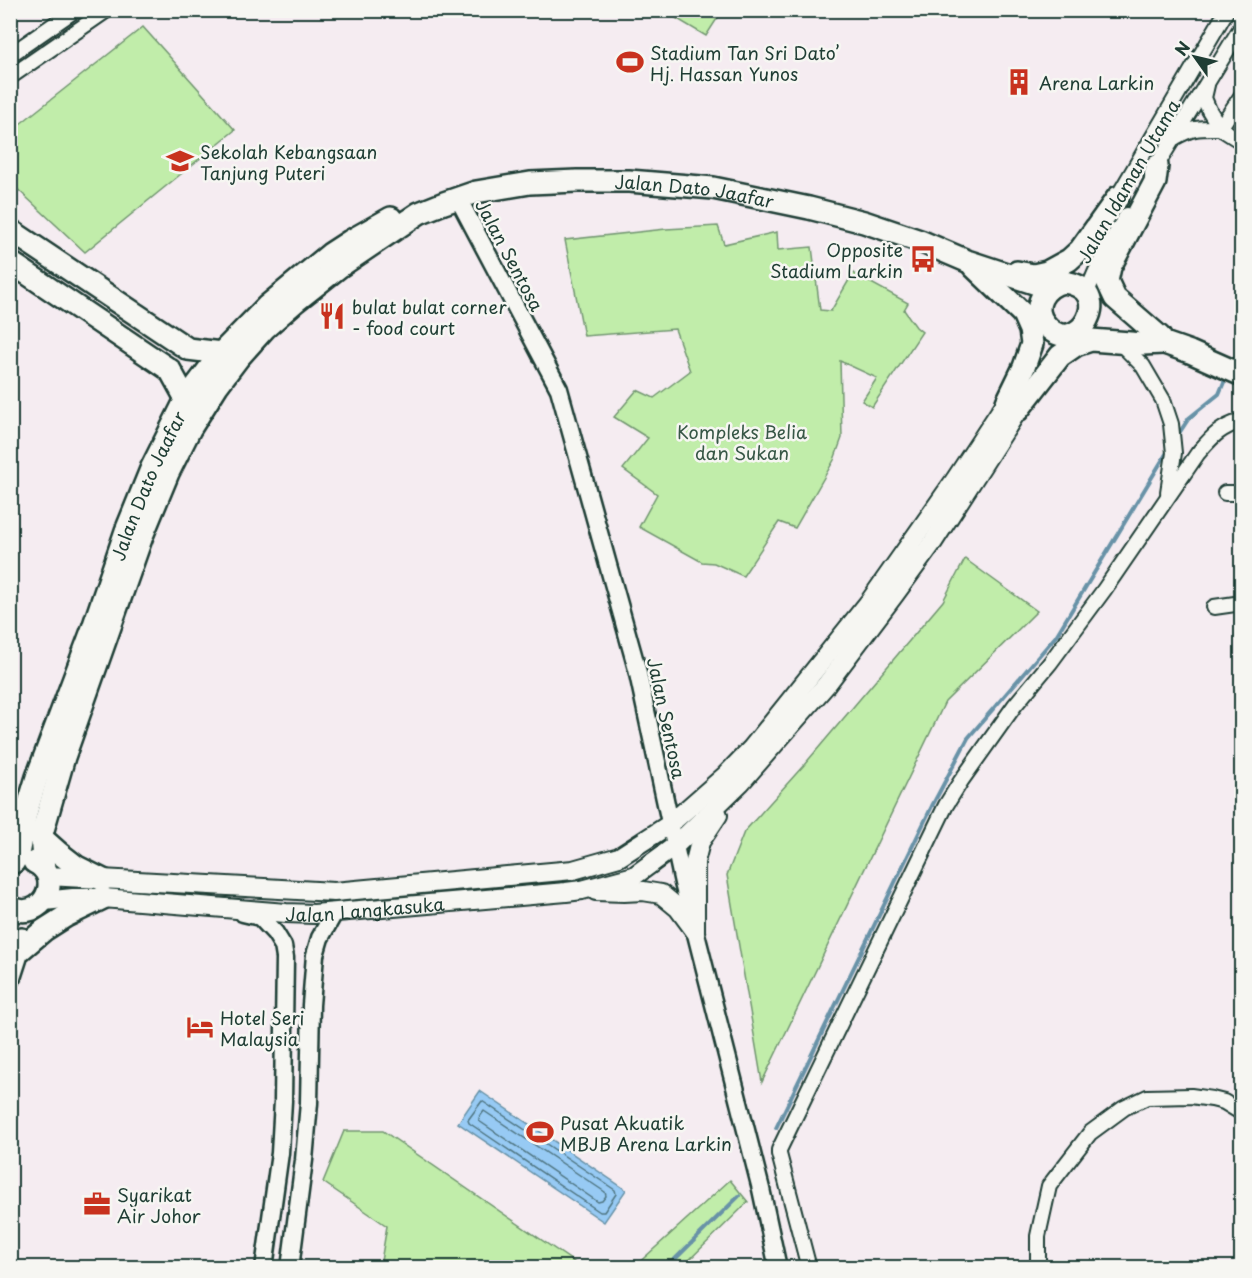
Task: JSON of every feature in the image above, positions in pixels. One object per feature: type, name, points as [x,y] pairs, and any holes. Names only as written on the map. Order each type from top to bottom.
[{"type":"main road","points":[[1156,166],[1155,182],[1110,267],[1107,281],[1115,298],[1167,342]]},
{"type":"main road","name":"Jalan Dato Jaafar","points":[[12,863],[19,849],[26,813],[37,777],[126,531],[152,467],[186,399],[221,352],[267,306],[330,254],[388,218],[418,213],[458,198],[497,188],[530,183],[577,181],[659,183],[713,188],[864,222],[923,242],[1049,300]]},
{"type":"main road","points":[[974,264],[1034,275],[1047,272],[1069,260],[1080,250],[1118,197]]},
{"type":"main road","name":"Jalan Dato Jaafar","points":[[14,951],[48,893],[50,885],[41,837],[64,757],[139,545],[168,473],[190,429],[217,386],[265,328],[339,267],[418,213]]},
{"type":"main road","points":[[10,230],[188,349],[221,352]]},
{"type":"main road","points":[[10,262],[170,370],[186,399]]},
{"type":"main road","points":[[974,264],[1023,314],[1030,330],[1032,344],[1013,406]]},
{"type":"main road","points":[[695,930],[695,862],[700,842],[741,782],[826,685],[933,542],[1013,406],[1042,342],[1049,300],[1072,283],[1167,342],[1242,375]]},
{"type":"main road","points":[[12,863],[22,859],[30,860],[38,863],[46,873],[103,889],[334,892],[573,870],[619,857],[670,824],[726,775],[752,748],[862,610],[955,480],[1053,352],[1088,321],[1091,309],[1088,295]]},
{"type":"main road","points":[[1049,300],[1052,331],[1059,334],[1118,330],[1167,342]]},
{"type":"main road","points":[[1013,406],[1060,356],[1076,345],[1091,340],[1143,344],[1167,342]]},
{"type":"main road","name":"Jalan Langkasuka","points":[[41,903],[73,898],[103,889],[222,907],[286,913],[334,913],[582,890],[633,876],[675,846],[741,782]]},
{"type":"main road","points":[[10,837],[26,813]]},
{"type":"main road","points":[[41,837],[103,889]]},
{"type":"main road","points":[[14,951],[103,889]]},
{"type":"main road","points":[[582,890],[644,891],[661,894],[678,908],[695,930]]},
{"type":"main road","points":[[10,907],[22,911],[30,910],[41,903]]},
{"type":"main road","points":[[10,914],[15,927],[14,951]]},
{"type":"street","points":[[10,55],[75,10]]},
{"type":"street","points":[[10,77],[107,10]]},
{"type":"street","points":[[1221,13],[1241,27]]},
{"type":"street","name":"Jalan Idaman Utama","points":[[1049,300],[1079,263],[1221,13]]},
{"type":"street","name":"Jalan Idaman Utama","points":[[1088,295],[1095,271],[1105,250],[1241,27]]},
{"type":"street","points":[[1209,80],[1204,98],[1209,110],[1221,128],[1242,142]]},
{"type":"street","points":[[1221,128],[1242,95]]},
{"type":"street","points":[[1173,138],[1188,130],[1221,128]]},
{"type":"street","name":"Jalan Sentosa","points":[[458,198],[559,389],[637,669],[683,883],[761,1189],[778,1268]]},
{"type":"street","points":[[1118,341],[1143,366],[1163,400],[1171,424],[1174,453],[1167,496]]},
{"type":"street","points":[[809,1268],[779,1154],[781,1146],[946,805],[1016,705],[1104,590],[1198,453],[1224,427],[1242,421]]},
{"type":"street","points":[[1226,493],[1242,493]]},
{"type":"street","points":[[1214,607],[1242,603]]},
{"type":"street","points":[[222,907],[260,917],[284,946],[283,1101],[280,1153],[264,1268]]},
{"type":"street","points":[[290,1268],[309,1103],[311,1005],[315,955],[320,938],[334,913]]},
{"type":"street","points":[[1038,1268],[1038,1236],[1049,1186],[1090,1133],[1124,1108],[1147,1097],[1191,1096],[1212,1099],[1224,1102],[1242,1113]]},
{"type":"green space","points":[[664,11],[722,11],[706,36]]},
{"type":"green space","points":[[143,27],[235,130],[85,252],[11,183],[11,131]]},
{"type":"green space","name":"Kompleks Belia dan Sukan","points":[[718,226],[724,244],[777,232],[778,250],[812,247],[820,310],[831,311],[853,273],[908,303],[904,310],[922,332],[872,407],[862,401],[877,378],[840,361],[842,438],[834,460],[795,528],[779,522],[743,576],[714,563],[702,562],[639,527],[657,494],[623,469],[648,438],[614,417],[637,390],[654,398],[690,371],[675,329],[584,336],[565,240]]},
{"type":"green space","points":[[965,559],[1037,611],[945,702],[762,1082],[727,875],[744,832],[943,601]]},
{"type":"green space","points":[[344,1131],[383,1131],[581,1267],[380,1267],[387,1226],[323,1182]]},
{"type":"green space","points":[[730,1180],[748,1202],[682,1267],[634,1267]]},
{"type":"water","points":[[480,1091],[626,1190],[604,1222],[458,1123]]},
{"type":"waterway","points":[[1233,363],[1242,346]]},
{"type":"waterway","points":[[1176,438],[1189,418],[1219,394],[1227,375]]},
{"type":"waterway","points":[[776,1128],[932,806],[968,738],[1056,636],[1169,449]]},
{"type":"waterway","points":[[666,1268],[739,1196]]},
{"type":"place","name":"Stadium Tan Sri Dato’ Hj. Hassan Yunos","points":[[630,62]]},
{"type":"place","name":"Arena Larkin","points":[[1019,82]]},
{"type":"place","name":"Sekolah Kebangsaan Tanjung Puteri","points":[[180,161]]},
{"type":"place","name":"Opposite Stadium Larkin","points":[[923,259]]},
{"type":"place","name":"bulat bulat corner - food court","points":[[332,316]]},
{"type":"place","name":"Hotel Seri Malaysia","points":[[200,1027]]},
{"type":"place","name":"Pusat Akuatik MBJB Arena Larkin","points":[[540,1132]]},
{"type":"place","name":"Syarikat Air Johor","points":[[97,1204]]}]
